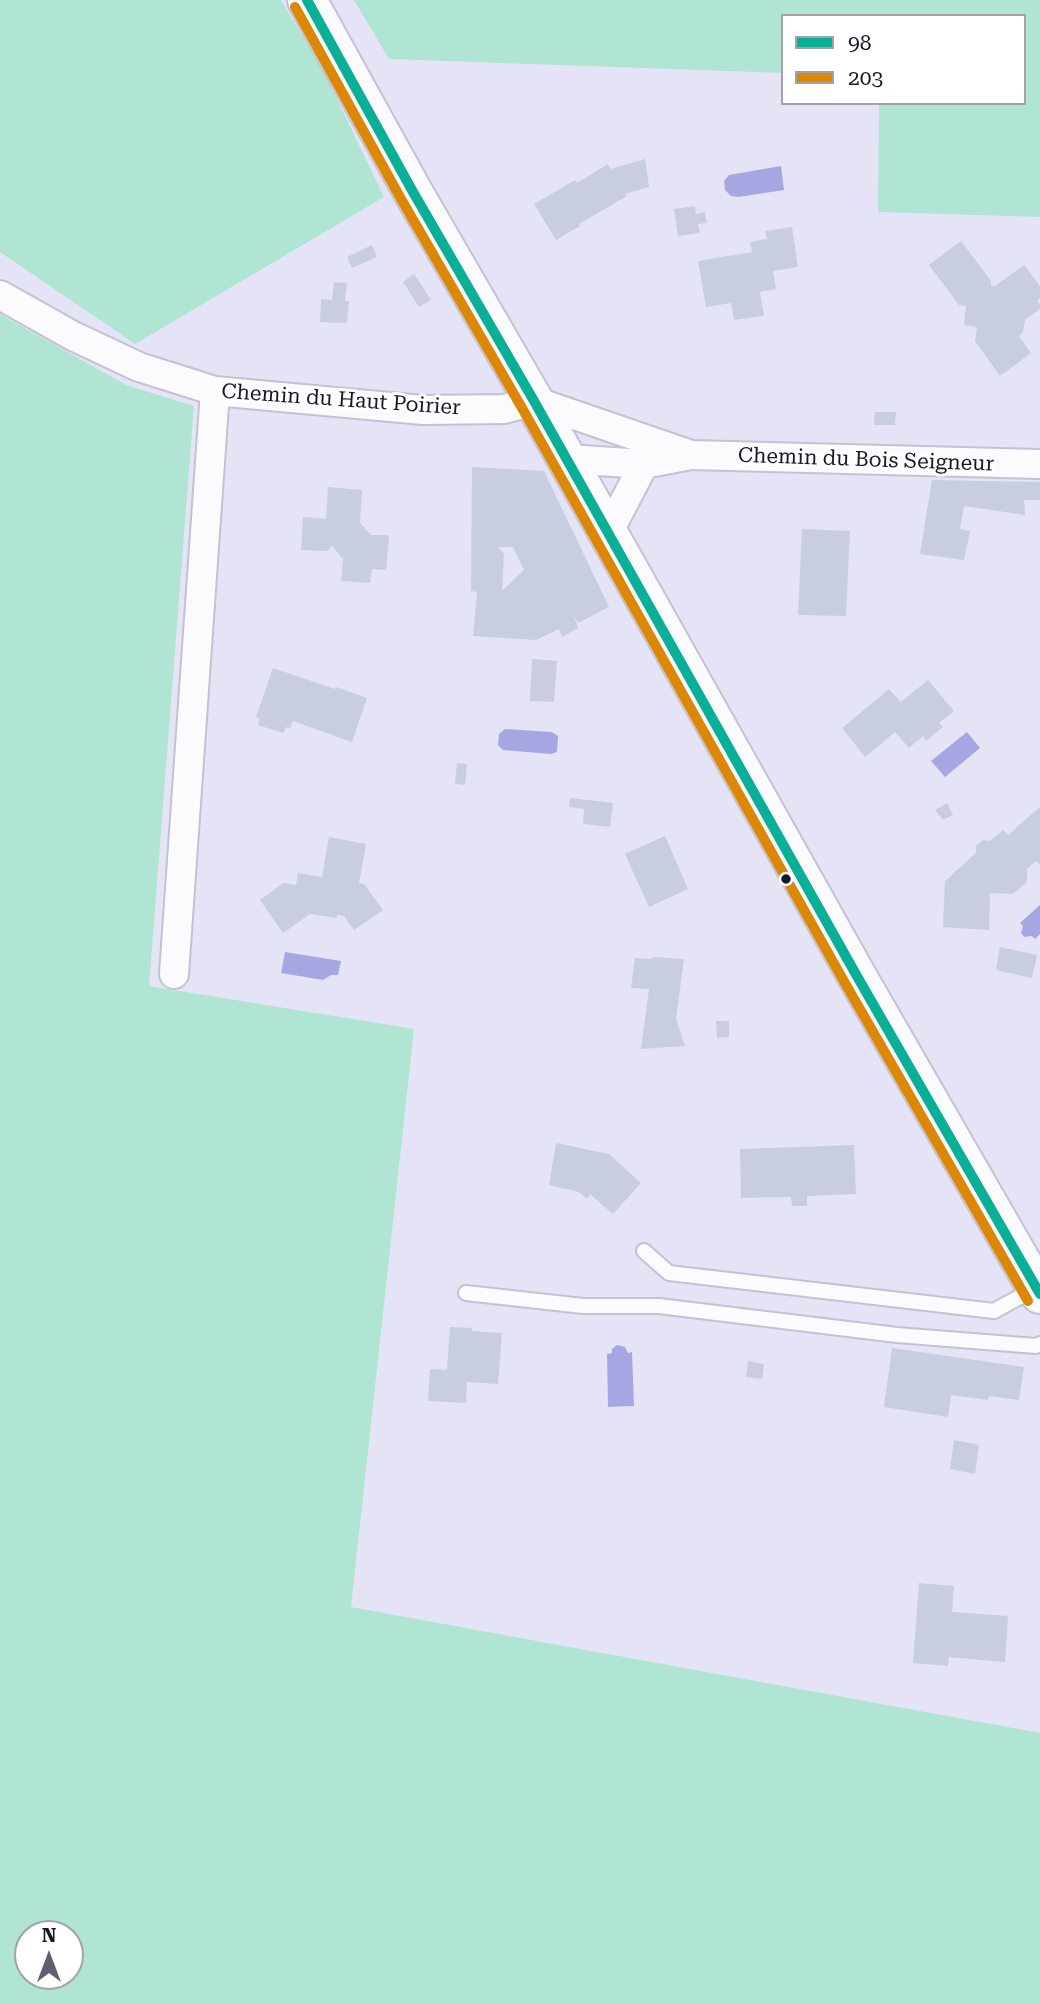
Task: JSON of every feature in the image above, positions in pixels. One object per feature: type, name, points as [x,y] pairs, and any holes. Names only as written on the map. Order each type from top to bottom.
[{"type":"main road","points":[[307,0],[858,978],[1038,1291]]},
{"type":"street","name":"Chemin du Haut Poirier","points":[[0,295],[73,336],[139,367],[215,391],[423,410],[504,409],[534,401]]},
{"type":"street","points":[[174,974],[215,391]]},
{"type":"street","name":"Chemin du Bois Seigneur","points":[[534,401],[691,455]]},
{"type":"street","name":"Chemin du Bois Seigneur","points":[[566,459],[644,464],[691,455],[1040,464]]},
{"type":"street","points":[[608,533],[644,464]]},
{"type":"lane","points":[[644,1251],[669,1273],[995,1311],[1038,1291]]},
{"type":"lane","points":[[466,1293],[583,1306],[659,1306],[897,1335],[1036,1346],[1040,1344]]},
{"type":"green space","points":[[0,0],[281,0],[325,74],[384,197],[135,344],[0,252]]},
{"type":"green space","points":[[354,0],[1040,0],[1040,217],[878,212],[879,105],[1026,105],[1026,14],[781,14],[781,73],[389,59]]},
{"type":"green space","points":[[0,314],[126,385],[194,406],[149,986],[414,1029],[351,1607],[1040,1733],[1040,2004],[0,2004]]},
{"type":"water","points":[[781,166],[784,190],[738,197],[731,196],[725,190],[724,181],[729,175]]},
{"type":"water","points":[[505,729],[552,732],[558,736],[557,752],[551,754],[503,750],[498,745],[499,734]]},
{"type":"water","points":[[967,732],[980,748],[945,777],[931,761]]},
{"type":"water","points":[[1040,905],[1040,934],[1035,939],[1032,936],[1024,937],[1020,923]]},
{"type":"water","points":[[285,952],[341,961],[338,975],[331,975],[323,980],[281,973]]},
{"type":"water","points":[[617,1345],[625,1347],[628,1353],[632,1352],[634,1406],[608,1407],[607,1354],[612,1353],[612,1349]]},
{"type":"building","points":[[645,159],[649,187],[625,194],[627,196],[556,240],[534,204],[608,164],[611,169]]},
{"type":"building","points":[[695,206],[696,214],[705,212],[707,223],[698,224],[700,233],[678,236],[674,209]]},
{"type":"building","points":[[792,227],[798,267],[773,271],[776,289],[760,292],[764,316],[734,320],[731,303],[706,307],[698,261],[752,252],[750,242],[767,239],[765,231]]},
{"type":"building","points":[[961,241],[991,281],[991,286],[995,286],[1024,265],[1040,286],[1040,298],[1037,301],[1040,309],[1025,320],[1023,332],[1019,336],[1031,353],[1000,376],[975,341],[977,327],[964,325],[966,306],[959,305],[929,265]]},
{"type":"building","points":[[372,245],[377,257],[352,268],[347,257]]},
{"type":"building","points":[[414,274],[431,300],[419,307],[403,282]]},
{"type":"building","points":[[334,282],[347,283],[347,323],[320,322],[321,299],[332,300]]},
{"type":"building","points":[[875,412],[896,412],[895,425],[874,425]]},
{"type":"building","points":[[472,467],[544,471],[609,607],[578,623],[573,614],[578,628],[562,637],[559,629],[536,640],[473,636],[477,592],[471,591]],"holes":[[[498,547],[513,547],[524,570],[502,591],[504,554]]]},
{"type":"building","points":[[932,480],[1040,482],[1040,500],[1024,500],[1025,515],[964,506],[960,529],[970,531],[964,560],[920,554]]},
{"type":"building","points":[[328,487],[362,490],[360,523],[371,535],[389,535],[386,570],[372,569],[370,583],[341,581],[343,559],[332,546],[327,551],[301,550],[303,517],[326,519]]},
{"type":"building","points":[[802,529],[850,531],[846,616],[798,615]]},
{"type":"building","points":[[532,659],[557,661],[554,702],[530,701]]},
{"type":"building","points":[[273,668],[367,698],[352,742],[293,721],[290,729],[286,727],[283,733],[258,725],[260,719],[256,717]]},
{"type":"building","points":[[928,680],[954,711],[939,723],[943,727],[926,741],[923,736],[909,748],[895,732],[865,757],[842,728],[889,689],[901,702]]},
{"type":"building","points":[[457,763],[467,764],[465,785],[455,784]]},
{"type":"building","points":[[570,798],[613,803],[610,827],[583,824],[584,809],[569,807]]},
{"type":"building","points":[[947,803],[953,815],[943,820],[935,810]]},
{"type":"building","points":[[1040,807],[1040,865],[1036,861],[1027,869],[1027,882],[1013,894],[990,893],[989,930],[943,927],[945,881],[976,853],[976,846],[983,840],[990,841],[1003,830],[1008,835]]},
{"type":"building","points":[[665,836],[688,889],[649,907],[625,854]]},
{"type":"building","points":[[329,837],[366,844],[359,883],[364,884],[383,910],[354,930],[344,916],[337,915],[337,918],[310,914],[283,933],[260,900],[283,883],[296,885],[298,873],[322,877]]},
{"type":"building","points":[[1000,947],[1037,955],[1032,978],[996,970]]},
{"type":"building","points":[[635,958],[684,959],[676,1019],[685,1046],[641,1049],[649,989],[631,988]]},
{"type":"building","points":[[716,1021],[729,1021],[729,1037],[717,1038]]},
{"type":"building","points":[[556,1143],[609,1154],[641,1183],[613,1214],[590,1194],[587,1199],[579,1192],[549,1185]]},
{"type":"building","points":[[854,1145],[856,1194],[807,1196],[807,1206],[792,1206],[791,1197],[741,1198],[740,1149]]},
{"type":"building","points":[[450,1327],[502,1333],[498,1384],[467,1382],[466,1403],[428,1401],[430,1369],[447,1370]]},
{"type":"building","points":[[892,1348],[1024,1367],[1019,1400],[989,1396],[988,1400],[951,1395],[948,1417],[884,1407]]},
{"type":"building","points":[[748,1361],[764,1364],[762,1379],[746,1377]]},
{"type":"building","points":[[954,1440],[979,1445],[975,1474],[950,1469]]},
{"type":"building","points":[[919,1583],[954,1586],[952,1612],[1008,1616],[1005,1662],[949,1657],[948,1666],[913,1663]]},
{"type":"transit line","name":"98","points":[[307,0],[858,978],[1040,1294]]},
{"type":"transit line","name":"203","points":[[295,7],[846,985],[1028,1301]]}]
